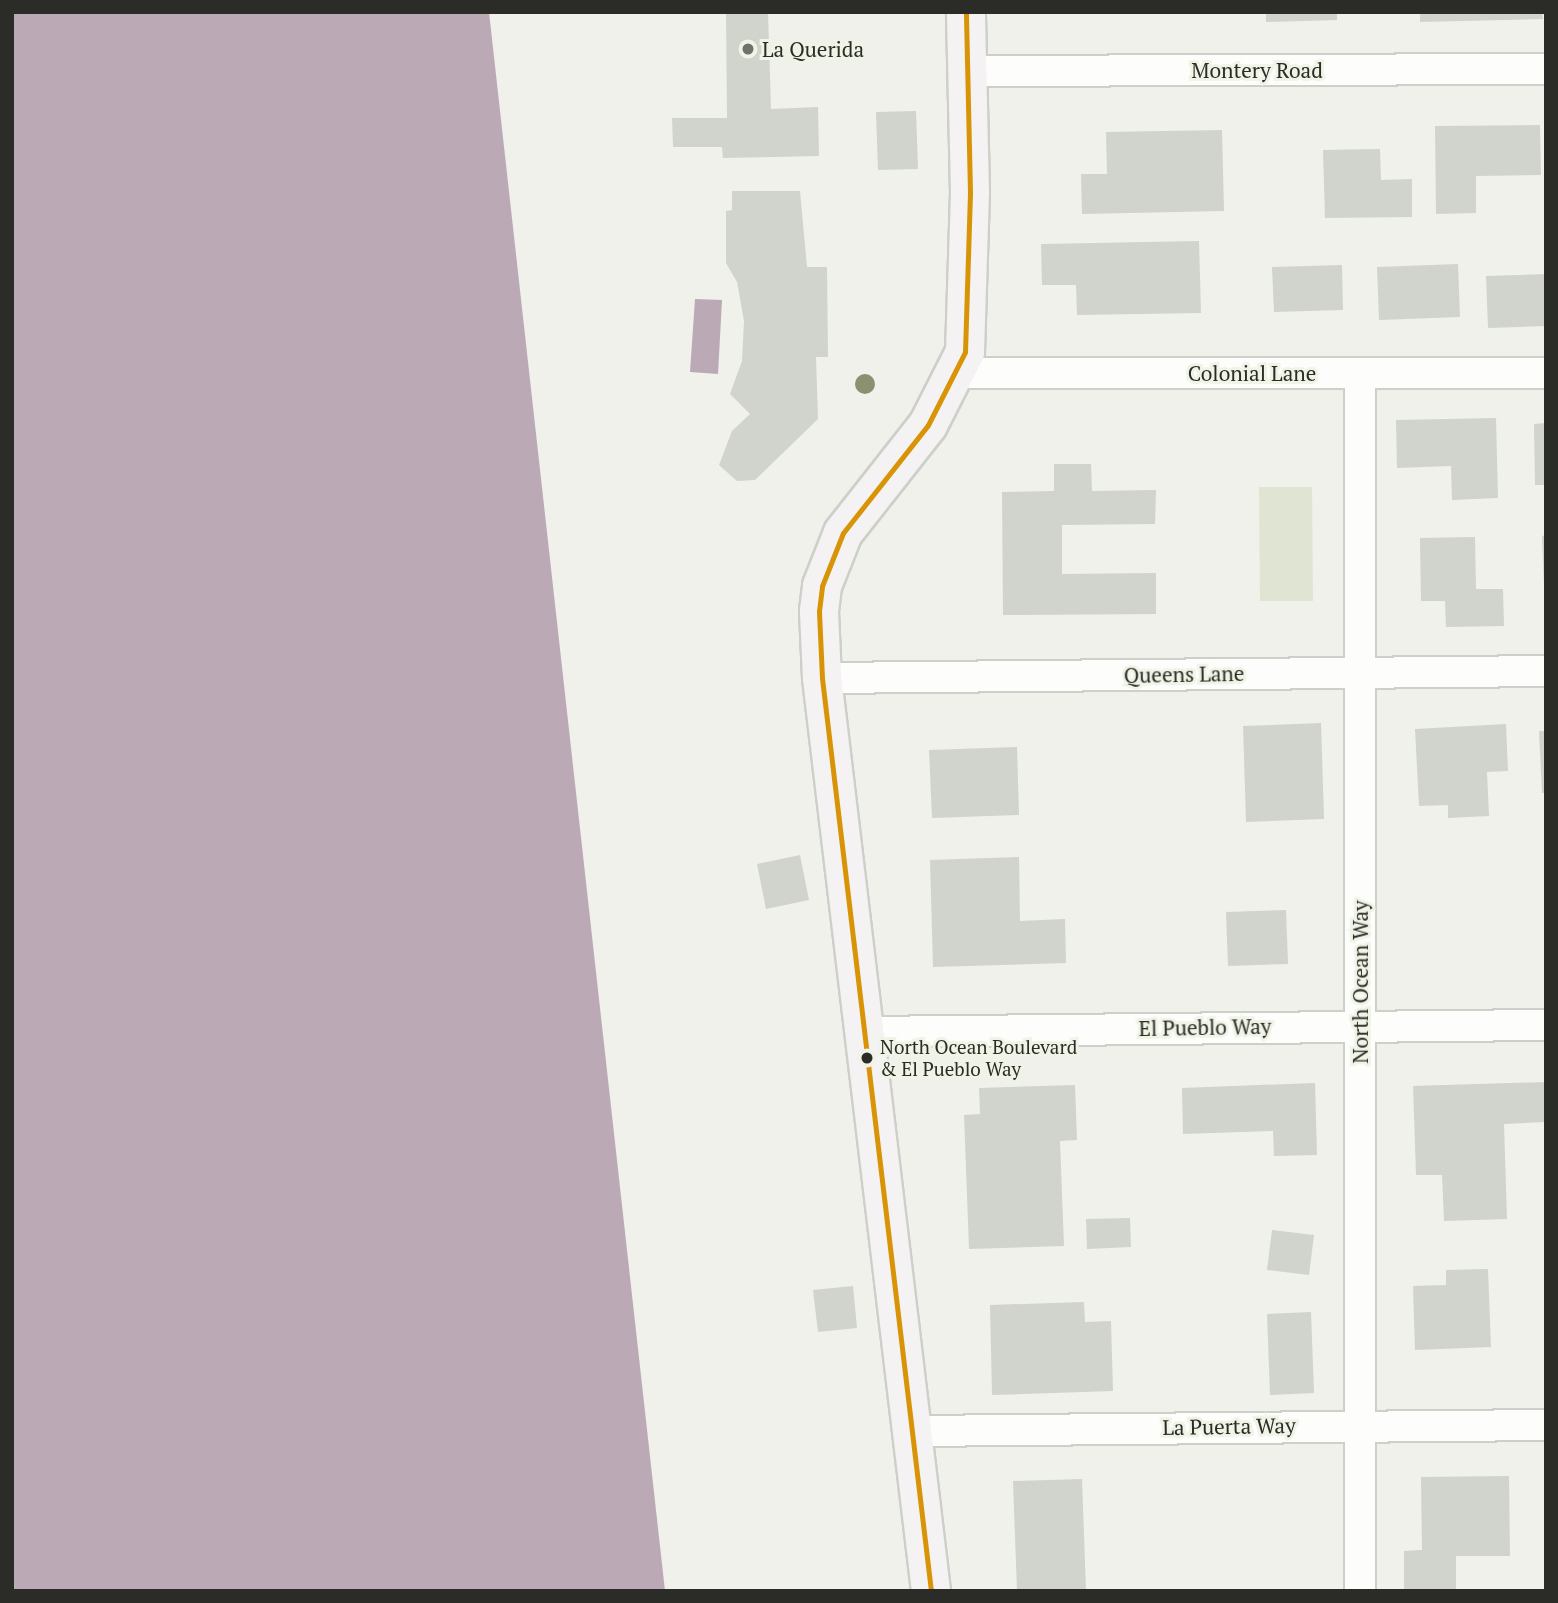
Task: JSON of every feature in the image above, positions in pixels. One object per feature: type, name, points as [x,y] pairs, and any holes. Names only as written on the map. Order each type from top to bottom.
[{"type":"street","points":[[931,1591],[822,678],[822,586],[843,533],[928,425],[959,373],[970,297],[966,12]]},
{"type":"street","name":"Montery Road","points":[[967,71],[1546,69]]},
{"type":"street","name":"Colonial Lane","points":[[959,373],[1546,373]]},
{"type":"street","name":"North Ocean Way","points":[[1360,373],[1360,1591]]},
{"type":"street","name":"Queens Lane","points":[[822,678],[1546,671]]},
{"type":"street","name":"El Pueblo Way","points":[[863,1032],[1546,1025]]},
{"type":"street","name":"La Puerta Way","points":[[912,1431],[1360,1424],[1546,1425]]},
{"type":"green space","points":[[1259,487],[1312,487],[1313,601],[1260,601]]},
{"type":"shaded area","points":[[12,12],[489,12],[665,1591],[12,1591]]},
{"type":"shaded area","points":[[695,299],[722,300],[718,374],[690,372]]},
{"type":"building","name":"La Querida","points":[[726,12],[768,12],[771,109],[818,107],[819,156],[723,158],[722,147],[673,147],[672,118],[727,118]]},
{"type":"building","points":[[1266,12],[1337,12],[1337,20],[1266,22]]},
{"type":"building","points":[[1420,12],[1542,12],[1543,19],[1420,22]]},
{"type":"building","points":[[916,111],[918,169],[878,170],[876,112]]},
{"type":"building","points":[[1540,125],[1541,175],[1476,176],[1476,213],[1436,214],[1435,126]]},
{"type":"building","points":[[1222,130],[1224,211],[1082,214],[1081,174],[1107,174],[1106,132]]},
{"type":"building","points":[[1380,149],[1381,180],[1412,179],[1412,217],[1325,218],[1323,150]]},
{"type":"building","points":[[732,191],[800,191],[807,267],[827,267],[828,357],[816,357],[818,419],[755,480],[737,481],[719,465],[732,431],[750,414],[730,394],[742,361],[744,321],[737,282],[726,263],[726,211],[732,210]]},
{"type":"building","points":[[1199,241],[1201,313],[1077,315],[1076,285],[1042,285],[1041,244]]},
{"type":"building","points":[[1458,264],[1460,317],[1379,320],[1377,267]]},
{"type":"building","points":[[1342,265],[1343,310],[1274,312],[1272,267]]},
{"type":"building","points":[[1546,274],[1546,326],[1488,328],[1486,276]]},
{"type":"building","points":[[1496,418],[1498,498],[1452,500],[1451,466],[1397,468],[1396,420]]},
{"type":"building","points":[[1546,423],[1546,485],[1535,485],[1534,424]]},
{"type":"building","points":[[1054,464],[1091,464],[1092,491],[1156,490],[1155,524],[1062,525],[1062,574],[1156,573],[1156,614],[1003,615],[1002,492],[1054,491]]},
{"type":"building","points":[[1546,535],[1546,586],[1544,586],[1542,536]]},
{"type":"building","points":[[1475,537],[1476,589],[1503,589],[1504,626],[1446,627],[1445,601],[1421,601],[1420,538]]},
{"type":"building","points":[[1321,723],[1324,819],[1246,822],[1243,726]]},
{"type":"building","points":[[1506,724],[1508,771],[1487,772],[1489,816],[1448,818],[1448,805],[1419,806],[1415,729]]},
{"type":"building","points":[[1539,731],[1546,731],[1546,793],[1542,793]]},
{"type":"building","points":[[1017,747],[1019,815],[932,818],[929,750]]},
{"type":"building","points":[[800,855],[809,900],[766,909],[757,864]]},
{"type":"building","points":[[1019,857],[1020,921],[1065,919],[1066,963],[933,967],[930,860]]},
{"type":"building","points":[[1286,910],[1288,964],[1228,966],[1226,912]]},
{"type":"building","points":[[1546,1082],[1546,1122],[1504,1124],[1507,1219],[1444,1221],[1442,1175],[1416,1175],[1413,1086]]},
{"type":"building","points":[[1315,1083],[1317,1155],[1274,1156],[1273,1131],[1183,1134],[1182,1088]]},
{"type":"building","points":[[1075,1085],[1077,1140],[1060,1141],[1064,1246],[969,1249],[964,1115],[980,1114],[979,1088]]},
{"type":"building","points":[[1130,1218],[1131,1247],[1087,1249],[1086,1219]]},
{"type":"building","points":[[1272,1230],[1314,1235],[1309,1275],[1267,1270]]},
{"type":"building","points":[[1488,1269],[1491,1347],[1415,1350],[1413,1286],[1446,1285],[1446,1270]]},
{"type":"building","points":[[853,1286],[857,1328],[818,1332],[813,1290]]},
{"type":"building","points":[[1084,1302],[1085,1322],[1111,1321],[1113,1391],[992,1395],[990,1305]]},
{"type":"building","points":[[1311,1312],[1314,1393],[1270,1395],[1267,1314]]},
{"type":"building","points":[[1509,1476],[1510,1556],[1456,1556],[1456,1591],[1404,1591],[1404,1551],[1422,1550],[1421,1477]]},
{"type":"building","points":[[1082,1479],[1086,1591],[1017,1591],[1013,1481]]},
{"type":"transit line","points":[[931,1591],[822,678],[819,611],[822,586],[843,533],[928,425],[965,352],[970,192],[966,12]]},
{"type":"place","name":"La Querida","points":[[748,49]]},
{"type":"place","name":"North Ocean Boulevard & El Pueblo Way","points":[[867,1058]]}]
